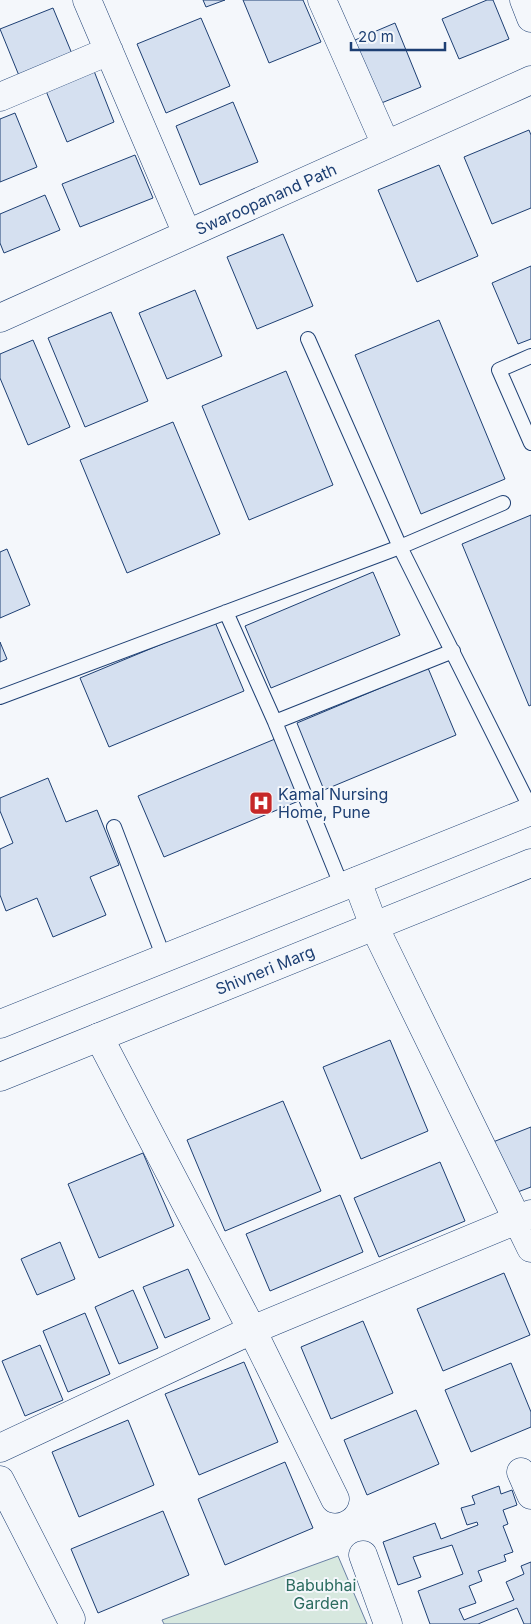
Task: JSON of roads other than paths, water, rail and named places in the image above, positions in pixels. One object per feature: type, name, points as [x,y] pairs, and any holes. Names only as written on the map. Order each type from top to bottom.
[{"type":"street","points":[[87,0],[187,234]]},
{"type":"street","points":[[322,0],[386,145]]},
{"type":"street","points":[[524,0],[531,18]]},
{"type":"street","points":[[0,97],[109,52]]},
{"type":"street","name":"Swaroopanand Path","points":[[0,318],[531,80]]},
{"type":"street","points":[[0,1024],[531,810]]},
{"type":"street","name":"Shivneri Marg","points":[[0,1077],[531,863]]},
{"type":"street","points":[[350,884],[374,926],[524,1217],[531,1248]]},
{"type":"street","points":[[99,1037],[252,1330],[335,1499]]},
{"type":"street","points":[[0,1448],[252,1330],[524,1217]]},
{"type":"street","points":[[0,1480],[71,1619]]},
{"type":"street","points":[[362,1555],[388,1624]]},
{"type":"lane","points":[[308,339],[400,547],[531,810]]},
{"type":"lane","points":[[531,356],[499,370],[531,443]]},
{"type":"lane","points":[[0,697],[400,547],[503,503]]},
{"type":"lane","points":[[226,612],[274,722],[350,884]]},
{"type":"lane","points":[[274,722],[452,651]]},
{"type":"lane","points":[[114,827],[164,958]]},
{"type":"place","name":"Kamal Nursing Home, Pune","points":[[261,803]]},
{"type":"park label","name":"Babubhai Garden","points":[[321,1594]]}]
